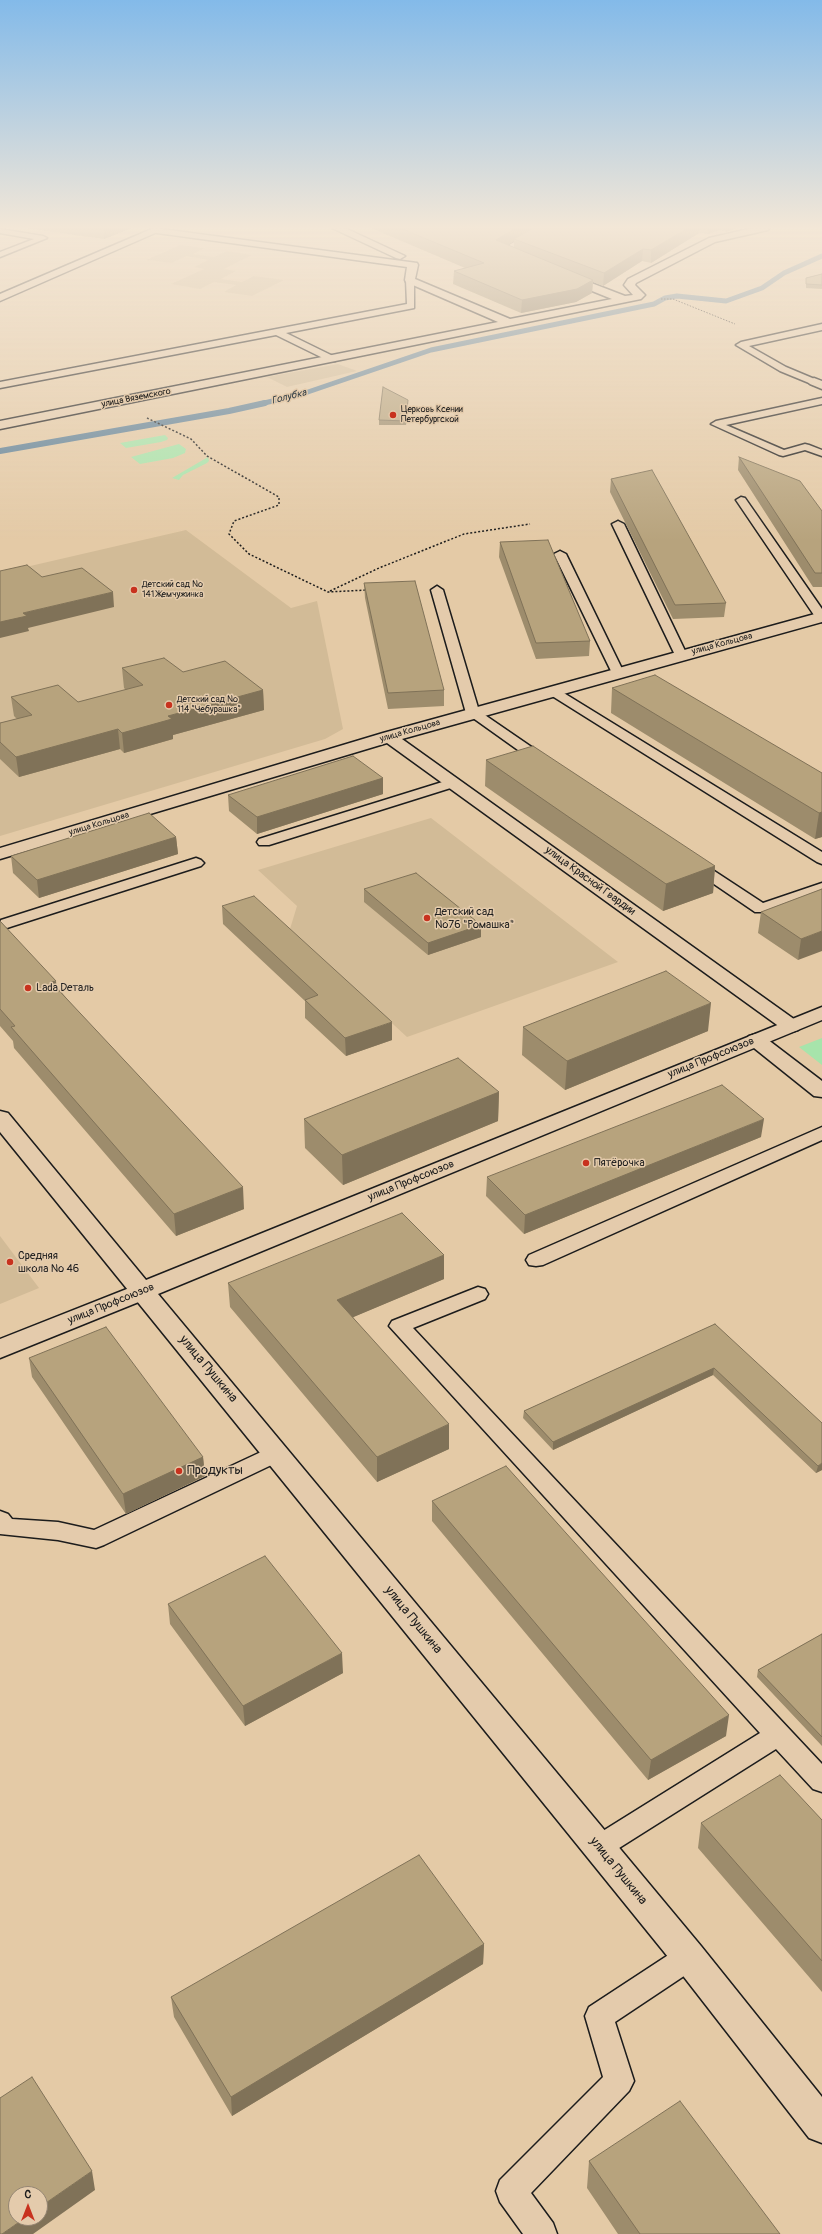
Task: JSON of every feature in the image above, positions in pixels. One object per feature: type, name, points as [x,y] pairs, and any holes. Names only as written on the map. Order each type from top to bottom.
[{"type":"street","name":"улица Вяземского","points":[[0,425],[468,332]]},
{"type":"street","name":"улица Кольцова","points":[[0,854],[388,737],[821,617]]},
{"type":"street","name":"улица Красной Гвардии","points":[[388,737],[791,1026]]},
{"type":"street","name":"улица Профсоюзов","points":[[0,1349],[822,1013]]},
{"type":"street","points":[[756,1040],[822,1091]]},
{"type":"street","name":"улица Пушкина","points":[[0,1118],[690,1957],[822,2125]]},
{"type":"lane","points":[[0,385],[277,332]]},
{"type":"lane","points":[[279,332],[332,359]]},
{"type":"lane","points":[[799,332],[741,345],[783,369],[818,384]]},
{"type":"lane","points":[[822,401],[716,424],[783,454],[805,447],[822,453]]},
{"type":"lane","points":[[740,500],[821,617]]},
{"type":"lane","points":[[618,524],[681,655]]},
{"type":"lane","points":[[560,554],[618,673]]},
{"type":"lane","points":[[437,590],[473,714],[558,771]]},
{"type":"lane","points":[[554,691],[822,859]]},
{"type":"lane","points":[[264,842],[452,783]]},
{"type":"lane","points":[[683,856],[761,909],[822,888]]},
{"type":"lane","points":[[7,923],[196,863]]},
{"type":"lane","points":[[536,1260],[822,1133]]},
{"type":"lane","points":[[478,1294],[399,1326],[822,1781]]},
{"type":"lane","points":[[0,1520],[6,1527],[58,1531],[96,1539],[276,1453]]},
{"type":"lane","points":[[599,1847],[778,1735]]},
{"type":"lane","points":[[542,2234],[511,2191],[619,2081],[599,2016],[690,1957]]},
{"type":"path","points":[[756,332],[770,338]]},
{"type":"path","points":[[150,421],[191,439],[207,456],[279,497],[279,505],[234,521],[229,534],[248,554],[328,592],[367,590]]},
{"type":"path","points":[[328,592],[379,568],[464,534],[530,524]]},
{"type":"shaded area","points":[[338,364],[357,371],[287,387],[267,377]]},
{"type":"shaded area","name":"Детский сад № 114 \"Чебурашка\"","points":[[186,530],[291,608],[317,601],[343,729],[325,739],[0,836],[0,573]]},
{"type":"shaded area","name":"Детский сад №76 \"Ромашка\"","points":[[431,818],[618,962],[407,1037],[290,929],[297,906],[258,870]]},
{"type":"shaded area","name":"Средняя школа № 46","points":[[0,1236],[39,1288],[0,1304]]},
{"type":"green space","points":[[165,435],[168,438],[167,440],[161,442],[126,448],[120,443]]},
{"type":"green space","points":[[179,444],[186,449],[185,453],[173,458],[140,464],[131,457]]},
{"type":"green space","points":[[208,457],[209,461],[207,463],[183,475],[179,480],[172,478]]},
{"type":"green space","points":[[822,1038],[822,1065],[799,1047]]},
{"type":"building","points":[[383,387],[408,400],[406,421],[379,420]]},
{"type":"building","points":[[739,457],[800,481],[822,511],[822,573],[815,573]]},
{"type":"building","points":[[652,470],[726,603],[675,605],[611,479]]},
{"type":"building","points":[[548,540],[590,641],[536,643],[500,542]]},
{"type":"building","points":[[27,565],[42,577],[82,568],[113,592],[23,613],[27,616],[0,622],[0,571]]},
{"type":"building","points":[[415,581],[444,690],[388,693],[364,583]]},
{"type":"building","points":[[164,658],[183,672],[225,661],[263,690],[168,716],[172,719],[122,733],[118,729],[16,757],[0,742],[0,723],[32,715],[11,697],[58,685],[78,702],[143,685],[122,668]]},
{"type":"building","points":[[655,675],[822,773],[822,812],[819,813],[612,688]]},
{"type":"building","points":[[533,746],[715,866],[666,884],[486,760]]},
{"type":"building","points":[[353,756],[383,778],[257,817],[228,795]]},
{"type":"building","points":[[149,813],[176,837],[37,880],[11,856]]},
{"type":"building","points":[[416,873],[481,925],[428,943],[364,889]]},
{"type":"building","points":[[822,889],[822,931],[801,939],[761,912]]},
{"type":"building","points":[[254,896],[392,1022],[345,1038],[305,1000],[318,995],[222,906]]},
{"type":"building","points":[[0,921],[56,981],[51,982],[243,1187],[174,1214],[11,1027],[15,1026],[0,1009]]},
{"type":"building","points":[[666,971],[711,1003],[567,1061],[523,1027]]},
{"type":"building","points":[[458,1058],[499,1092],[342,1155],[304,1119]]},
{"type":"building","points":[[722,1085],[764,1119],[525,1215],[487,1177]]},
{"type":"building","points":[[402,1213],[444,1255],[337,1300],[449,1424],[377,1457],[228,1283]]},
{"type":"building","points":[[715,1324],[822,1423],[822,1463],[818,1466],[714,1368],[553,1442],[524,1411]]},
{"type":"building","points":[[106,1327],[203,1457],[123,1494],[29,1358]]},
{"type":"building","points":[[506,1466],[729,1715],[651,1760],[432,1501]]},
{"type":"building","points":[[265,1556],[342,1653],[243,1706],[168,1604]]},
{"type":"building","points":[[822,1634],[822,1737],[758,1670]]},
{"type":"building","points":[[780,1775],[822,1820],[822,1961],[701,1823]]},
{"type":"building","points":[[419,1855],[484,1944],[231,2097],[171,1997]]},
{"type":"building","points":[[32,2077],[92,2171],[48,2201],[48,2186],[8,2186],[8,2226],[14,2226],[2,2234],[0,2234],[0,2098]]},
{"type":"building","points":[[680,2101],[780,2234],[640,2234],[589,2161]]},
{"type":"waterway","name":"Голубка","points":[[260,404],[302,394],[431,350],[517,332]]},
{"type":"waterway","name":"Голубка","points":[[0,451],[229,411],[265,403]]},
{"type":"place","name":"Церковь Ксении Петербургской","points":[[393,415]]},
{"type":"place","name":"Детский сад № 141 Жемчужинка","points":[[134,590]]},
{"type":"place","name":"Детский сад № 114 \"Чебурашка\"","points":[[169,705]]},
{"type":"place","name":"Детский сад №76 \"Ромашка\"","points":[[427,918]]},
{"type":"place","name":"Lada Dеталь","points":[[28,988]]},
{"type":"place","name":"Пятёрочка","points":[[586,1163]]},
{"type":"place","name":"Средняя школа № 46","points":[[10,1262]]},
{"type":"place","name":"Продукты","points":[[179,1471]]}]
